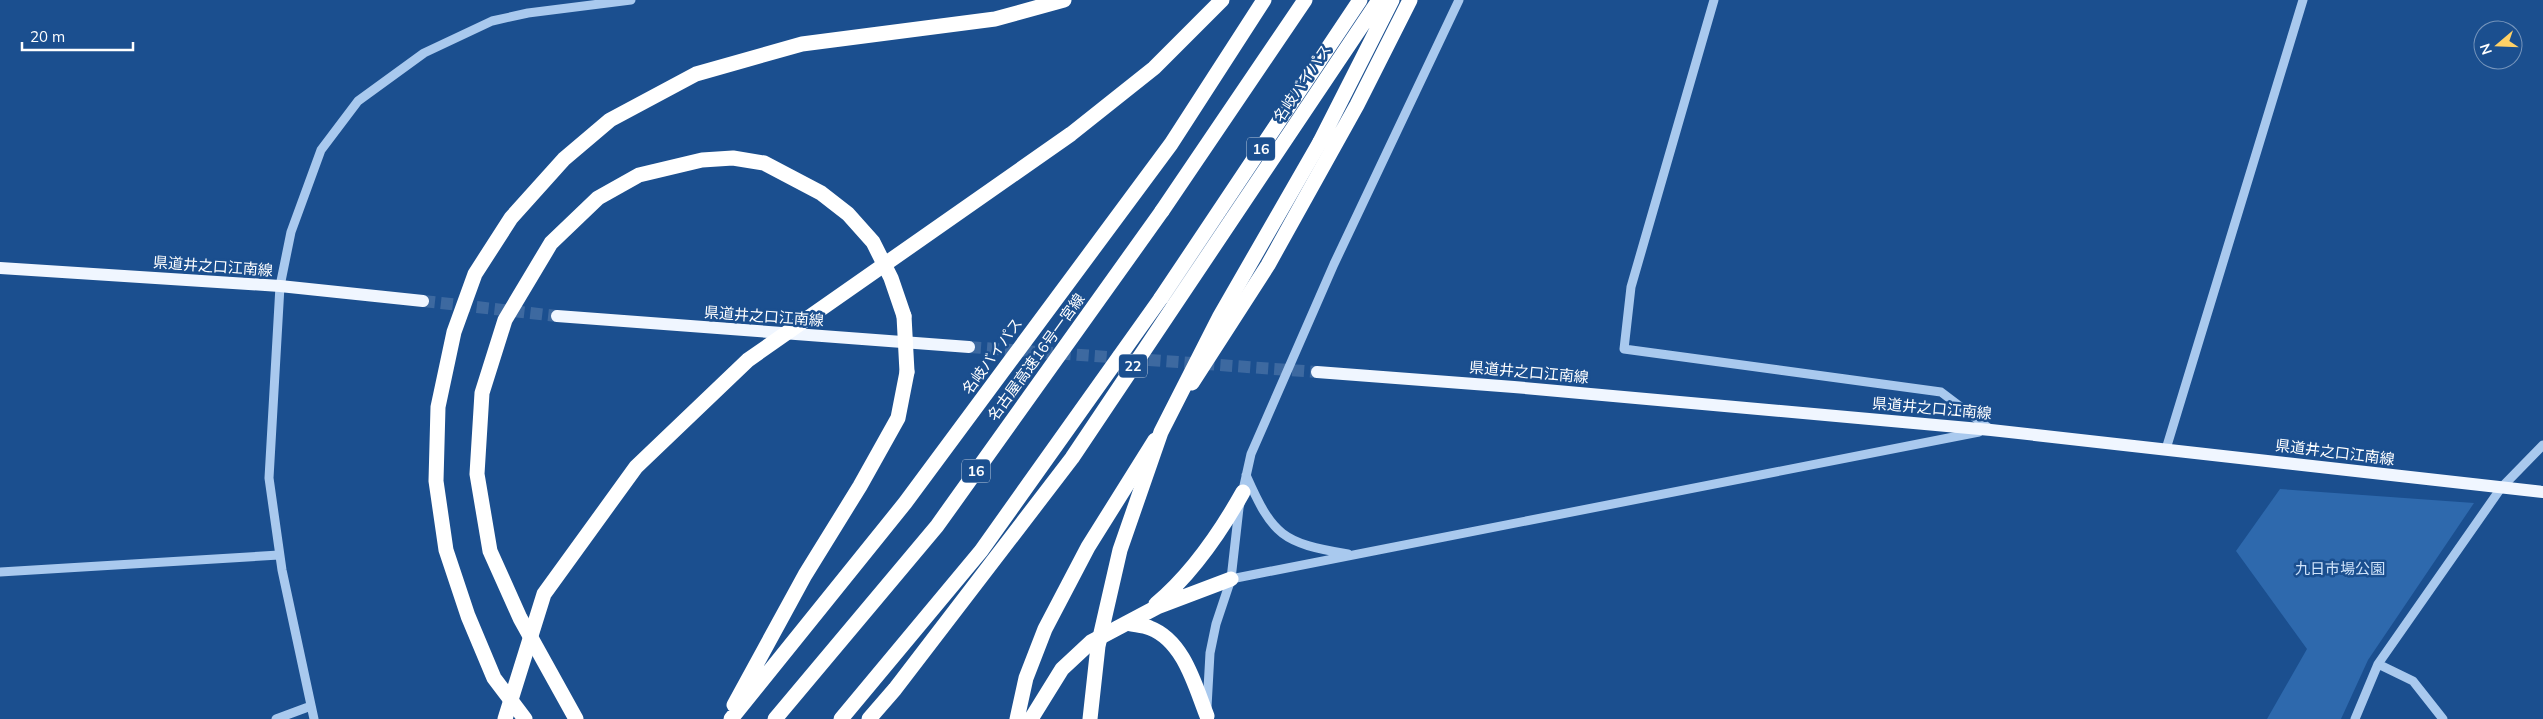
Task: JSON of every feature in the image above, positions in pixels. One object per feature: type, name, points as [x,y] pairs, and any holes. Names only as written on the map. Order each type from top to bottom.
[{"type":"highway","points":[[524,719],[494,678],[468,616],[446,550],[436,481],[438,407],[454,332],[480,266],[511,218],[564,159],[610,120],[696,74],[802,44],[995,18],[1064,0]]},
{"type":"highway","points":[[505,719],[544,594],[636,467],[748,360],[1071,134],[1154,68],[1222,0]]},
{"type":"highway","name":"名岐バイパス","points":[[731,719],[917,487],[1170,144],[1264,0]]},
{"type":"highway","name":"名古屋高速16号一宮線","points":[[775,719],[937,526],[1162,212],[1305,0]]},
{"type":"highway","name":"16","points":[[841,719],[981,551],[1161,298],[1360,0]]},
{"type":"highway","name":"名岐バイパス","points":[[869,719],[895,689],[1072,458],[1379,0]]},
{"type":"highway","points":[[1090,719],[1098,646],[1118,560],[1161,432],[1220,316],[1320,142],[1392,0]]},
{"type":"highway","points":[[1017,719],[1026,678],[1045,629],[1088,547],[1268,266],[1357,105],[1410,0]]},
{"type":"highway","points":[[576,719],[520,618],[490,552],[477,474],[482,393],[505,320],[551,243],[598,198],[639,175],[702,160],[733,158],[764,163],[821,194],[848,214],[873,242],[891,278],[904,316],[907,372],[898,418],[860,486],[805,576],[726,719]]},
{"type":"highway","points":[[1141,616],[1164,597],[1208,549],[1243,492]]},
{"type":"highway","points":[[1031,719],[1062,669],[1090,642],[1157,607],[1231,579]]},
{"type":"highway","points":[[1127,623],[1150,628],[1165,637],[1189,669],[1206,717]]},
{"type":"main road","name":"県道井之口江南線","points":[[0,268],[280,286],[423,301]]},
{"type":"main road","name":"県道井之口江南線","points":[[557,316],[969,347]]},
{"type":"main road","name":"県道井之口江南線","points":[[1317,372],[1514,387],[1991,430],[2166,448],[2543,492]]},
{"type":"street","points":[[314,719],[279,555],[269,478],[280,286],[291,232],[322,150],[358,101],[424,53],[492,22],[528,13],[631,0]]},
{"type":"street","points":[[1206,717],[1210,654],[1216,624],[1231,579],[1243,492],[1251,454],[1334,264],[1459,0]]},
{"type":"street","points":[[1714,0],[1631,287],[1624,349],[1942,392],[1991,430]]},
{"type":"street","points":[[2166,448],[2303,0]]},
{"type":"street","points":[[1231,579],[1991,430]]},
{"type":"street","points":[[2355,719],[2378,664],[2502,488],[2543,445]]},
{"type":"street","points":[[1246,475],[1263,513],[1278,530],[1307,547],[1354,556]]},
{"type":"street","points":[[0,572],[279,555]]},
{"type":"street","points":[[2378,664],[2413,681],[2443,719]]},
{"type":"street","points":[[276,719],[311,706]]},
{"type":"green space","name":"九日市場公園","points":[[2280,489],[2474,503],[2368,660],[2341,719],[2267,719],[2307,649],[2236,551]]},
{"type":"tunnel","points":[[423,301],[557,316]]},
{"type":"tunnel","points":[[969,347],[1317,372]]}]
